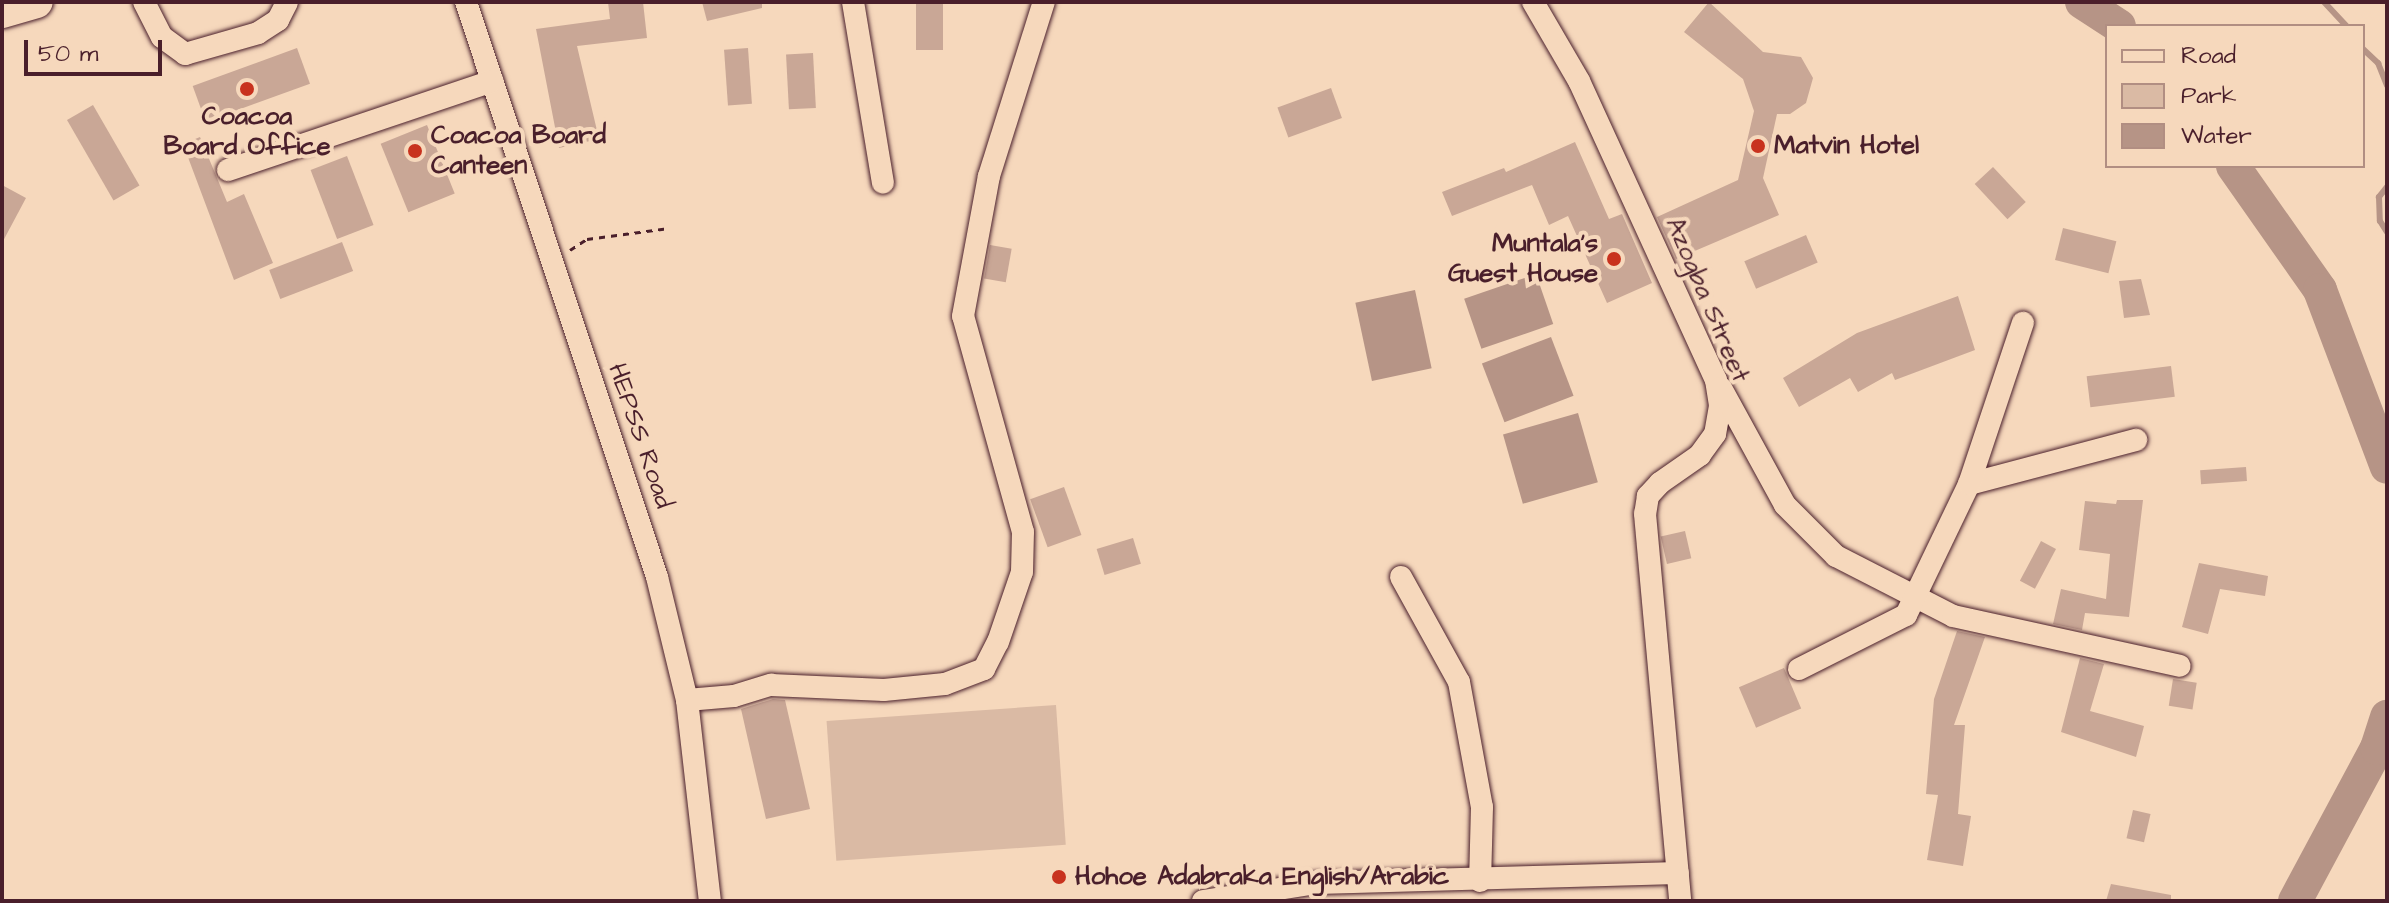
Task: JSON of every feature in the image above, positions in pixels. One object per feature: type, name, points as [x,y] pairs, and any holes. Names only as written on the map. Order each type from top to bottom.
[{"type":"highway","points":[[2,12],[37,2]]},
{"type":"street","points":[[144,2],[162,37],[185,54],[258,33],[278,20],[287,2]]},
{"type":"street","name":"HEPSS Road","points":[[466,2],[550,263],[630,486],[687,700],[710,901]]},
{"type":"street","points":[[853,2],[883,183]]},
{"type":"street","points":[[687,700],[734,696],[771,685],[884,690],[945,684],[984,669],[998,642],[1022,572],[1023,532],[963,316],[989,176],[1044,2]]},
{"type":"street","name":"Azogba Street","points":[[1533,2],[1579,81],[1716,380],[1720,406],[1715,434],[1700,455],[1648,496],[1645,514],[1680,901]]},
{"type":"street","points":[[228,170],[492,81]]},
{"type":"street","points":[[1799,669],[1899,622],[1969,484],[2023,323]]},
{"type":"street","points":[[1716,380],[1785,505],[1806,532],[1836,556],[1953,616],[1996,628],[2180,666]]},
{"type":"street","points":[[1969,484],[2136,440]]},
{"type":"street","points":[[1401,577],[1459,682],[1482,807],[1480,881]]},
{"type":"street","points":[[1203,901],[1262,888],[1368,892],[1480,881],[1678,873]]},
{"type":"path","points":[[550,263],[587,239],[669,228]]},
{"type":"green space","points":[[1056,705],[1066,845],[836,861],[827,721]]},
{"type":"water","points":[[1536,274],[1553,324],[1481,349],[1464,299]]},
{"type":"water","points":[[1415,290],[1432,368],[1372,381],[1355,303]]},
{"type":"water","points":[[1551,337],[1574,396],[1504,422],[1482,364]]},
{"type":"water","points":[[1578,413],[1598,482],[1523,504],[1503,434]]},
{"type":"building","points":[[608,2],[643,2],[647,38],[577,46],[599,139],[559,148],[536,29],[610,19]]},
{"type":"building","points":[[702,2],[762,2],[762,8],[707,21]]},
{"type":"building","points":[[916,2],[943,2],[943,50],[916,50]]},
{"type":"building","name":"Matvin Hotel","points":[[1709,2],[1763,52],[1801,57],[1813,78],[1806,103],[1790,114],[1777,114],[1763,178],[1779,215],[1676,259],[1657,217],[1738,180],[1754,111],[1743,79],[1684,32]]},
{"type":"building","points":[[297,48],[310,84],[206,122],[193,86]]},
{"type":"building","points":[[748,48],[752,104],[728,106],[724,50]]},
{"type":"building","points":[[813,53],[816,108],[789,109],[786,54]]},
{"type":"building","points":[[1331,88],[1342,118],[1288,138],[1277,107]]},
{"type":"building","points":[[93,105],[140,186],[114,201],[67,120]]},
{"type":"building","points":[[427,125],[455,194],[408,212],[381,144]]},
{"type":"building","points":[[200,137],[227,202],[244,194],[273,263],[234,280],[183,144]]},
{"type":"building","points":[[1575,142],[1609,219],[1622,214],[1652,283],[1607,303],[1568,216],[1549,225],[1532,185],[1452,216],[1442,192],[1504,168],[1506,172]]},
{"type":"building","points":[[347,156],[374,225],[337,239],[311,170]]},
{"type":"building","points":[[1993,167],[2026,202],[2007,219],[1975,184]]},
{"type":"building","points":[[2,185],[26,198],[2,243]]},
{"type":"building","points":[[2063,228],[2116,241],[2108,273],[2055,260]]},
{"type":"building","points":[[1806,235],[1818,263],[1756,289],[1744,261]]},
{"type":"building","points":[[342,242],[353,271],[280,299],[269,270]]},
{"type":"building","points":[[990,245],[1012,249],[1006,282],[984,278]]},
{"type":"building","points":[[2141,279],[2150,315],[2124,318],[2119,281]]},
{"type":"building","points":[[1958,296],[1975,350],[1895,380],[1892,373],[1858,392],[1850,378],[1799,407],[1783,378],[1857,333]]},
{"type":"building","points":[[2171,366],[2175,397],[2090,407],[2087,376]]},
{"type":"building","points":[[2246,467],[2247,481],[2201,484],[2200,470]]},
{"type":"building","points":[[1064,487],[1081,535],[1048,547],[1030,499]]},
{"type":"building","points":[[2117,500],[2143,500],[2129,617],[2085,613],[2082,630],[2053,624],[2061,589],[2106,599],[2110,554],[2079,550],[2085,501],[2116,504]]},
{"type":"building","points":[[1685,531],[1691,558],[1667,564],[1661,537]]},
{"type":"building","points":[[1133,538],[1141,564],[1105,575],[1097,549]]},
{"type":"building","points":[[2041,541],[2056,549],[2035,589],[2020,581]]},
{"type":"building","points":[[2199,563],[2268,576],[2265,596],[2220,589],[2208,634],[2182,627]]},
{"type":"building","points":[[1957,631],[1985,637],[1954,725],[1965,725],[1958,814],[1971,816],[1963,866],[1927,860],[1938,795],[1926,794],[1934,699]]},
{"type":"building","points":[[2080,658],[2104,664],[2090,711],[2144,726],[2136,757],[2061,732]]},
{"type":"building","points":[[1784,668],[1801,709],[1756,728],[1739,687]]},
{"type":"building","points":[[2173,679],[2197,683],[2192,709],[2169,706]]},
{"type":"building","points":[[773,699],[785,700],[810,809],[766,819],[741,709]]},
{"type":"building","points":[[2133,810],[2151,814],[2144,842],[2126,838]]},
{"type":"building","points":[[2111,884],[2171,895],[2171,901],[2106,901]]},
{"type":"waterway","points":[[2082,2],[2116,24]]},
{"type":"waterway","points":[[2324,2],[2344,24]]},
{"type":"waterway","points":[[2365,51],[2378,63],[2387,85]]},
{"type":"waterway","points":[[2234,168],[2320,290],[2387,467]]},
{"type":"waterway","points":[[2387,187],[2379,197],[2380,221],[2387,232]]},
{"type":"waterway","points":[[2295,901],[2377,748],[2387,717]]},
{"type":"place","name":"Coacoa Board Office","points":[[247,89]]},
{"type":"place","name":"Matvin Hotel","points":[[1758,146]]},
{"type":"place","name":"Coacoa Board Canteen","points":[[415,151]]},
{"type":"place","name":"Muntala's Guest House","points":[[1614,259]]},
{"type":"place","name":"Hohoe Adabraka English/Arabic","points":[[1059,877]]}]
